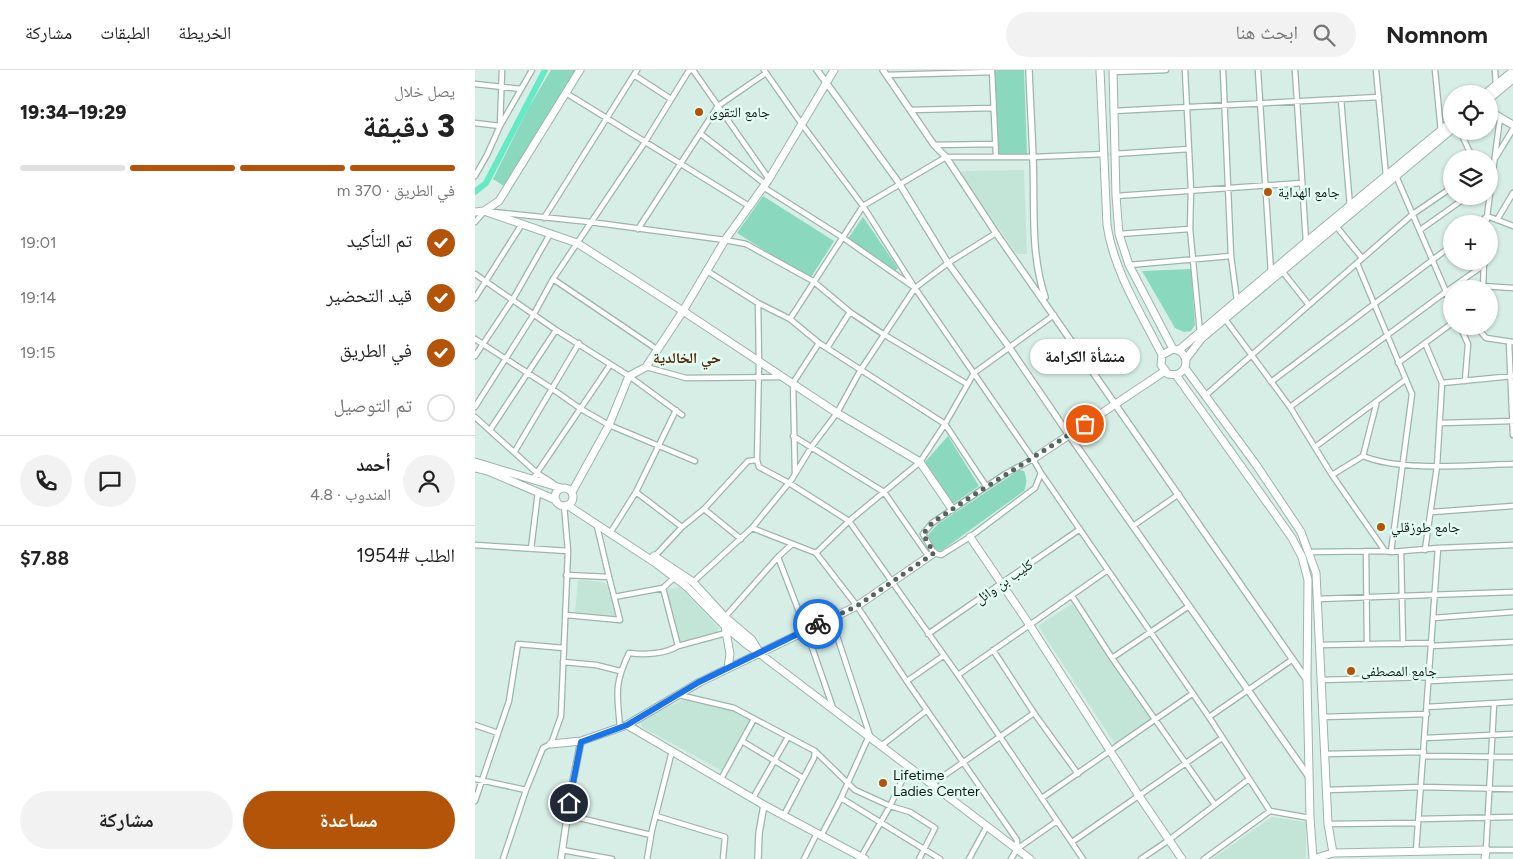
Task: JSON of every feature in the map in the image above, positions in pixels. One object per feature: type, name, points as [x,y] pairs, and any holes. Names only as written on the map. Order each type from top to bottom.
[{"type":"main road","points":[[484,211],[499,201],[580,70]]},
{"type":"main road","points":[[567,504],[573,497],[572,492],[609,425],[629,376],[646,368],[658,350],[725,240],[766,183],[833,70]]},
{"type":"main road","points":[[1100,70],[1107,226],[1110,245],[1120,273],[1163,354],[1161,365],[1165,371],[1176,375],[1282,524],[1302,556],[1308,580],[1307,680],[1310,818],[1313,859],[1333,853],[1486,850],[1485,859]]},
{"type":"main road","points":[[1113,71],[1114,154],[1119,234],[1129,265],[1176,349],[1183,352],[1186,359]]},
{"type":"main road","points":[[1495,85],[1513,71]]},
{"type":"main road","points":[[1498,92],[1513,79]]},
{"type":"main road","points":[[1500,118],[1513,125]]},
{"type":"main road","points":[[1163,354],[1176,349],[1200,333],[1306,242],[1441,131]]},
{"type":"main road","points":[[1333,853],[1328,824],[1316,573],[1301,532],[1206,395],[1185,368],[1186,359],[1201,338],[1443,137]]},
{"type":"main road","points":[[475,212],[484,211],[577,243],[837,413],[920,462],[952,509]]},
{"type":"main road","points":[[1176,375],[1185,368]]},
{"type":"main road","points":[[1033,459],[1165,371]]},
{"type":"main road","points":[[475,462],[532,480],[567,488],[572,492]]},
{"type":"main road","points":[[475,468],[488,471],[567,504],[654,556],[693,582],[725,617],[752,640],[759,653]]},
{"type":"main road","points":[[557,500],[556,493],[561,488]]},
{"type":"main road","points":[[567,504],[675,577],[687,587],[726,630],[834,709],[1030,859]]},
{"type":"main road","points":[[969,537],[1029,624],[1112,750],[1139,796],[1183,859]]},
{"type":"main road","points":[[551,744],[581,742],[624,726],[699,682],[857,606],[931,555]]},
{"type":"main road","points":[[726,630],[730,654],[728,668]]},
{"type":"main road","points":[[624,726],[863,858]]},
{"type":"street","points":[[500,126],[502,70]]},
{"type":"street","points":[[475,176],[500,126],[532,70]]},
{"type":"street","points":[[544,218],[637,70]]},
{"type":"street","points":[[475,406],[534,314],[553,279],[645,142],[688,72],[692,70],[718,106],[766,183]]},
{"type":"street","points":[[817,70],[899,183],[948,264],[1009,347],[1309,777]]},
{"type":"street","points":[[1029,70],[1033,157],[1034,247],[1038,278],[1047,304]]},
{"type":"street","points":[[1113,71],[1165,70]]},
{"type":"street","points":[[1185,70],[1191,190],[1190,229],[1200,333]]},
{"type":"street","points":[[1223,70],[1226,104],[1231,256],[1237,301]]},
{"type":"street","points":[[1258,70],[1271,273]]},
{"type":"street","points":[[1295,70],[1306,242]]},
{"type":"street","points":[[1376,70],[1386,176]]},
{"type":"street","points":[[1435,70],[1441,131]]},
{"type":"street","points":[[1495,70],[1495,85]]},
{"type":"street","points":[[638,229],[718,106],[765,71],[863,206],[915,288],[1033,459],[1150,634],[1209,716],[1270,810],[1310,818]]},
{"type":"street","points":[[884,72],[992,71],[996,157]]},
{"type":"street","points":[[884,72],[1117,404],[1307,680]]},
{"type":"street","points":[[634,75],[671,99]]},
{"type":"street","points":[[475,84],[521,89]]},
{"type":"street","points":[[566,93],[749,206]]},
{"type":"street","points":[[1113,111],[1379,97]]},
{"type":"street","points":[[1341,99],[1350,207]]},
{"type":"street","points":[[910,110],[993,108]]},
{"type":"street","points":[[1496,150],[1500,118]]},
{"type":"street","points":[[475,123],[500,126]]},
{"type":"street","points":[[1498,154],[1513,129]]},
{"type":"street","points":[[701,134],[766,183],[915,288]]},
{"type":"street","points":[[934,145],[994,144]]},
{"type":"street","points":[[1114,154],[1189,149]]},
{"type":"street","points":[[790,319],[863,206],[945,157],[1033,157],[1105,154]]},
{"type":"street","points":[[1396,176],[1443,282]]},
{"type":"street","points":[[1116,196],[1302,184]]},
{"type":"street","points":[[1206,395],[1413,214],[1443,193]]},
{"type":"street","points":[[1498,218],[1513,193]]},
{"type":"street","points":[[1420,230],[1455,205]]},
{"type":"street","points":[[475,222],[484,211],[590,222],[746,244],[813,282],[850,312],[883,334],[967,384]]},
{"type":"street","points":[[1498,220],[1513,226]]},
{"type":"street","points":[[475,298],[521,224]]},
{"type":"street","points":[[1336,226],[1362,258]]},
{"type":"street","points":[[1119,234],[1190,229]]},
{"type":"street","points":[[693,582],[752,528],[789,483],[837,413],[883,334],[915,288],[996,233]]},
{"type":"street","points":[[475,356],[513,299],[550,234]]},
{"type":"street","points":[[1271,382],[1443,252]]},
{"type":"street","points":[[1129,265],[1231,256]]},
{"type":"street","points":[[1357,263],[1412,394],[1391,552]]},
{"type":"street","points":[[1462,280],[1475,270]]},
{"type":"street","points":[[707,271],[758,303],[790,319],[819,343],[860,371],[945,424],[986,486]]},
{"type":"street","points":[[1282,271],[1309,304]]},
{"type":"street","points":[[475,274],[556,330],[629,376],[682,415]]},
{"type":"street","points":[[553,279],[658,350]]},
{"type":"street","points":[[1498,288],[1513,288]]},
{"type":"street","points":[[1290,407],[1443,294]]},
{"type":"street","points":[[758,303],[757,460],[759,467],[789,483],[849,521],[958,675],[1083,859]]},
{"type":"street","points":[[827,348],[850,312]]},
{"type":"street","points":[[816,553],[849,521],[920,462],[945,424],[974,373],[1054,315]]},
{"type":"street","points":[[1225,319],[1290,407],[1332,475],[1385,551]]},
{"type":"street","points":[[490,430],[556,330]]},
{"type":"street","points":[[1398,363],[1443,330]]},
{"type":"street","points":[[1464,335],[1468,344],[1465,381]]},
{"type":"street","points":[[1483,335],[1486,338],[1511,342],[1513,435]]},
{"type":"street","points":[[475,339],[581,409],[609,425],[695,460]]},
{"type":"street","points":[[515,451],[579,343]]},
{"type":"street","points":[[795,474],[793,383],[819,343]]},
{"type":"street","points":[[1425,343],[1443,383],[1437,466],[1432,512],[1425,550]]},
{"type":"street","points":[[532,480],[610,365]]},
{"type":"street","points":[[646,368],[686,378],[785,378]]},
{"type":"street","points":[[1443,383],[1512,376]]},
{"type":"street","points":[[1315,447],[1405,380]]},
{"type":"street","points":[[1332,475],[1363,456],[1377,401]]},
{"type":"street","points":[[612,530],[636,492],[676,410]]},
{"type":"street","points":[[475,417],[515,451],[537,473],[561,488]]},
{"type":"street","points":[[1441,423],[1513,421]]},
{"type":"street","points":[[793,436],[813,446],[884,492],[931,555]]},
{"type":"street","points":[[1363,456],[1371,460],[1437,466],[1513,464]]},
{"type":"street","points":[[931,555],[923,534],[932,523],[986,486],[1033,459]]},
{"type":"street","points":[[654,556],[682,527],[704,509],[748,461],[757,460]]},
{"type":"street","points":[[931,555],[941,555],[969,537],[1035,488],[1041,473]]},
{"type":"street","points":[[531,549],[538,492]]},
{"type":"street","points":[[636,492],[682,527]]},
{"type":"street","points":[[1133,526],[1179,494]]},
{"type":"street","points":[[503,859],[526,790],[543,748],[551,744],[561,716],[568,551],[567,504]]},
{"type":"street","points":[[1432,512],[1513,506]]},
{"type":"street","points":[[704,509],[741,539]]},
{"type":"street","points":[[566,615],[620,620],[597,524]]},
{"type":"street","points":[[752,528],[816,553],[857,606],[1017,840],[1017,849]]},
{"type":"street","name":"كليب بن وائل","points":[[928,634],[1080,529]]},
{"type":"street","points":[[725,617],[777,557],[792,544]]},
{"type":"street","points":[[475,545],[568,551]]},
{"type":"street","points":[[1309,552],[1401,552],[1438,548],[1513,545]]},
{"type":"street","points":[[1416,851],[1438,548]]},
{"type":"street","points":[[1366,551],[1367,644]]},
{"type":"street","points":[[1401,552],[1403,644]]},
{"type":"street","points":[[777,557],[806,630],[834,709]]},
{"type":"street","points":[[958,675],[1108,570]]},
{"type":"street","points":[[566,574],[609,578]]},
{"type":"street","points":[[614,597],[663,588],[675,577]]},
{"type":"street","points":[[663,588],[679,646]]},
{"type":"street","points":[[1317,599],[1513,592]]},
{"type":"street","points":[[1072,596],[1112,658],[1215,805]]},
{"type":"street","points":[[1112,658],[1189,606]]},
{"type":"street","points":[[1433,618],[1513,612]]},
{"type":"street","points":[[804,859],[841,798],[870,737],[831,618]]},
{"type":"street","points":[[624,726],[616,692],[620,671],[629,653],[643,654],[673,649],[726,630]]},
{"type":"street","points":[[1319,645],[1513,642]]},
{"type":"street","points":[[475,801],[509,701],[518,644],[563,648]]},
{"type":"street","points":[[993,650],[1077,774]]},
{"type":"street","points":[[907,681],[943,656]]},
{"type":"street","points":[[1209,716],[1293,660]]},
{"type":"street","points":[[563,662],[596,665],[620,671]]},
{"type":"street","points":[[1321,680],[1513,677]]},
{"type":"street","points":[[1042,798],[1192,694]]},
{"type":"street","points":[[679,695],[734,708],[815,751],[855,790],[890,806],[910,812],[935,828],[919,859]]},
{"type":"street","points":[[1427,707],[1513,702]]},
{"type":"street","points":[[1493,704],[1486,850],[1513,850]]},
{"type":"street","points":[[881,746],[927,710]]},
{"type":"street","points":[[932,784],[1034,713]]},
{"type":"street","points":[[1323,717],[1427,714]]},
{"type":"street","points":[[721,779],[754,719]]},
{"type":"street","points":[[475,725],[498,733]]},
{"type":"street","points":[[1425,738],[1513,734]]},
{"type":"street","points":[[753,798],[788,737]]},
{"type":"street","points":[[1072,842],[1222,738]]},
{"type":"street","points":[[742,741],[803,778]]},
{"type":"street","points":[[561,859],[581,742]]},
{"type":"street","points":[[647,859],[651,835],[672,751]]},
{"type":"street","points":[[784,815],[814,758],[815,751]]},
{"type":"street","points":[[1325,754],[1424,754],[1513,757]]},
{"type":"street","points":[[863,858],[909,766]]},
{"type":"street","points":[[475,779],[526,790]]},
{"type":"street","points":[[1141,859],[1249,779]]},
{"type":"street","points":[[1327,790],[1421,787],[1513,788]]},
{"type":"street","points":[[841,798],[940,859]]},
{"type":"street","points":[[758,859],[759,834],[764,805]]},
{"type":"street","points":[[1204,859],[1270,810]]},
{"type":"street","points":[[567,815],[651,835]]},
{"type":"street","points":[[656,816],[725,837],[723,859]]},
{"type":"street","points":[[1328,824],[1419,821],[1489,816],[1513,817]]},
{"type":"street","points":[[1011,859],[1017,849],[1057,821]]},
{"type":"street","points":[[969,859],[987,826]]},
{"type":"street","points":[[562,850],[612,859]]},
{"type":"shaded area","points":[[1024,170],[1027,254],[1017,254],[962,176],[963,171]]},
{"type":"shaded area","points":[[578,580],[603,582],[607,585],[616,617],[575,613]]},
{"type":"shaded area","points":[[680,587],[719,628],[717,632],[679,642],[666,589]]},
{"type":"shaded area","points":[[1072,604],[1151,719],[1115,744],[1038,626]]},
{"type":"shaded area","points":[[683,700],[734,711],[751,720],[724,772],[642,727],[641,722],[645,718]]},
{"type":"shaded area","points":[[1272,817],[1306,822],[1306,859],[1212,859]]},
{"type":"green space","points":[[551,70],[576,70],[504,186],[493,179],[529,107]]},
{"type":"green space","points":[[994,70],[1024,70],[1027,155],[996,156]]},
{"type":"green space","points":[[763,196],[834,241],[810,279],[737,233]]},
{"type":"green space","points":[[863,217],[898,268],[895,271],[847,240]]},
{"type":"green space","points":[[1191,269],[1195,325],[1191,331],[1184,332],[1175,328],[1142,271]]},
{"type":"green space","points":[[948,436],[979,486],[953,504],[925,462]]},
{"type":"green space","points":[[1019,470],[1024,471],[1026,476],[1024,491],[941,551],[935,550],[928,535],[938,524]]},
{"type":"waterway","points":[[475,192],[486,183],[545,70]]},
{"type":"way so far","points":[[818,624],[857,606],[934,553],[923,534],[932,523],[1085,424]]},
{"type":"place","name":"جامع التقوى","points":[[699,112]]},
{"type":"place","name":"جامع الهداية","points":[[1268,192]]},
{"type":"place","name":"منشأة الكرامة","points":[[1085,424]]},
{"type":"place","name":"جامع طوزقلي","points":[[1381,527]]},
{"type":"place","name":"جامع المصطفى","points":[[1351,671]]},
{"type":"place","name":"Lifetime Ladies Center","points":[[883,783]]},
{"type":"district","name":"حي الخالدية","points":[[687,358]]},
{"type":"route","points":[[569,803],[581,742],[627,725],[699,682],[818,624]]}]
